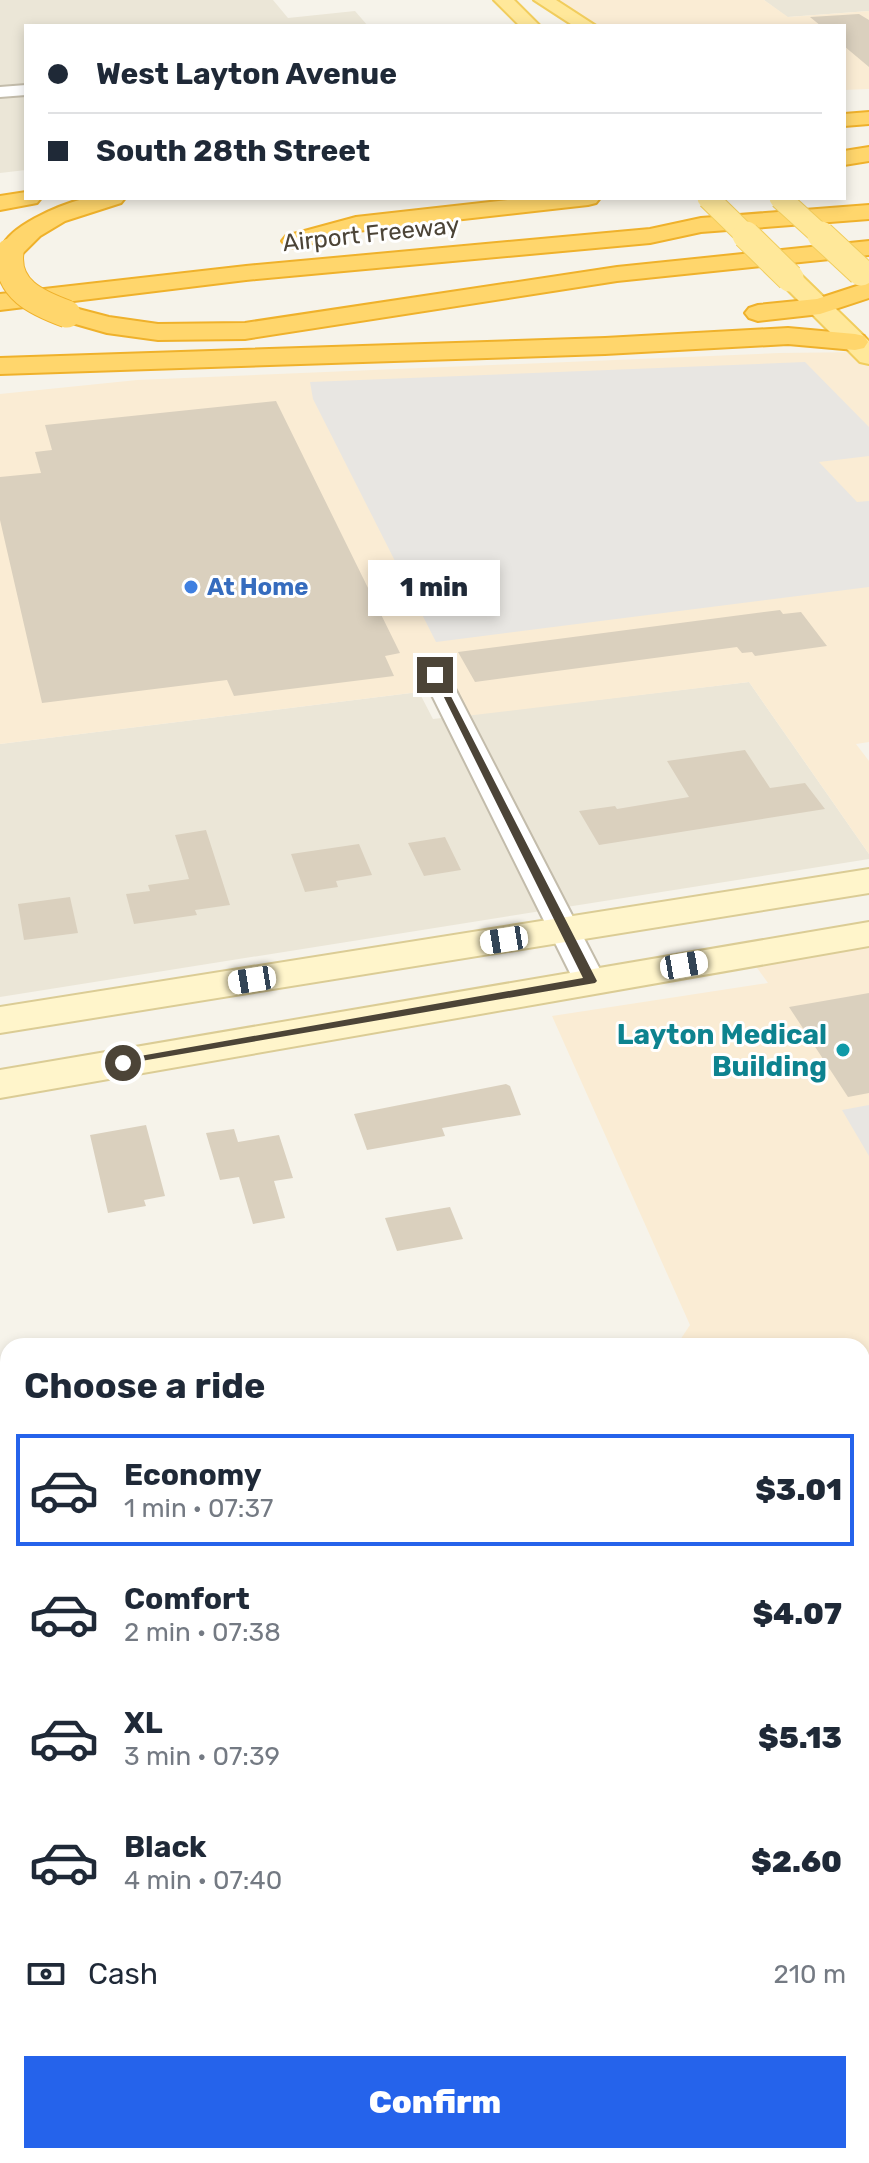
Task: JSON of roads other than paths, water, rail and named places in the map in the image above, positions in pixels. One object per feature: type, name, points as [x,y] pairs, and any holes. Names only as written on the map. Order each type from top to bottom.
[{"type":"highway","points":[[846,105],[869,104]]},
{"type":"highway","points":[[846,120],[869,118]]},
{"type":"highway","points":[[846,158],[869,154]]},
{"type":"highway","points":[[0,203],[24,199]]},
{"type":"highway","points":[[5,263],[24,235],[69,210],[106,200]]},
{"type":"highway","points":[[681,204],[722,200]]},
{"type":"highway","name":"Airport Freeway","points":[[263,245],[596,204]]},
{"type":"highway","points":[[650,236],[701,225],[869,212]]},
{"type":"highway","points":[[650,236],[714,237],[869,227]]},
{"type":"highway","name":"Airport Freeway","points":[[0,302],[246,273],[650,236]]},
{"type":"highway","points":[[5,263],[42,269]]},
{"type":"highway","points":[[5,263],[12,282],[34,300],[67,314],[107,325],[158,332],[245,331],[617,274],[867,272]]},
{"type":"highway","points":[[302,356],[820,306],[867,272]]},
{"type":"highway","points":[[0,366],[605,346],[788,336],[862,349]]},
{"type":"main road","points":[[503,0],[529,24]]},
{"type":"main road","points":[[543,0],[585,24]]},
{"type":"main road","points":[[560,0],[586,24]]},
{"type":"main road","points":[[710,200],[862,349]]},
{"type":"main road","points":[[782,200],[867,272]]},
{"type":"main road","points":[[0,1020],[869,881]]},
{"type":"main road","points":[[0,1084],[869,934]]},
{"type":"street","points":[[0,92],[24,90]]},
{"type":"street","points":[[435,675],[567,930],[590,981]]},
{"type":"place","name":"At Home","points":[[191,587]]},
{"type":"place","name":"Layton Medical Building","points":[[843,1050]]}]
